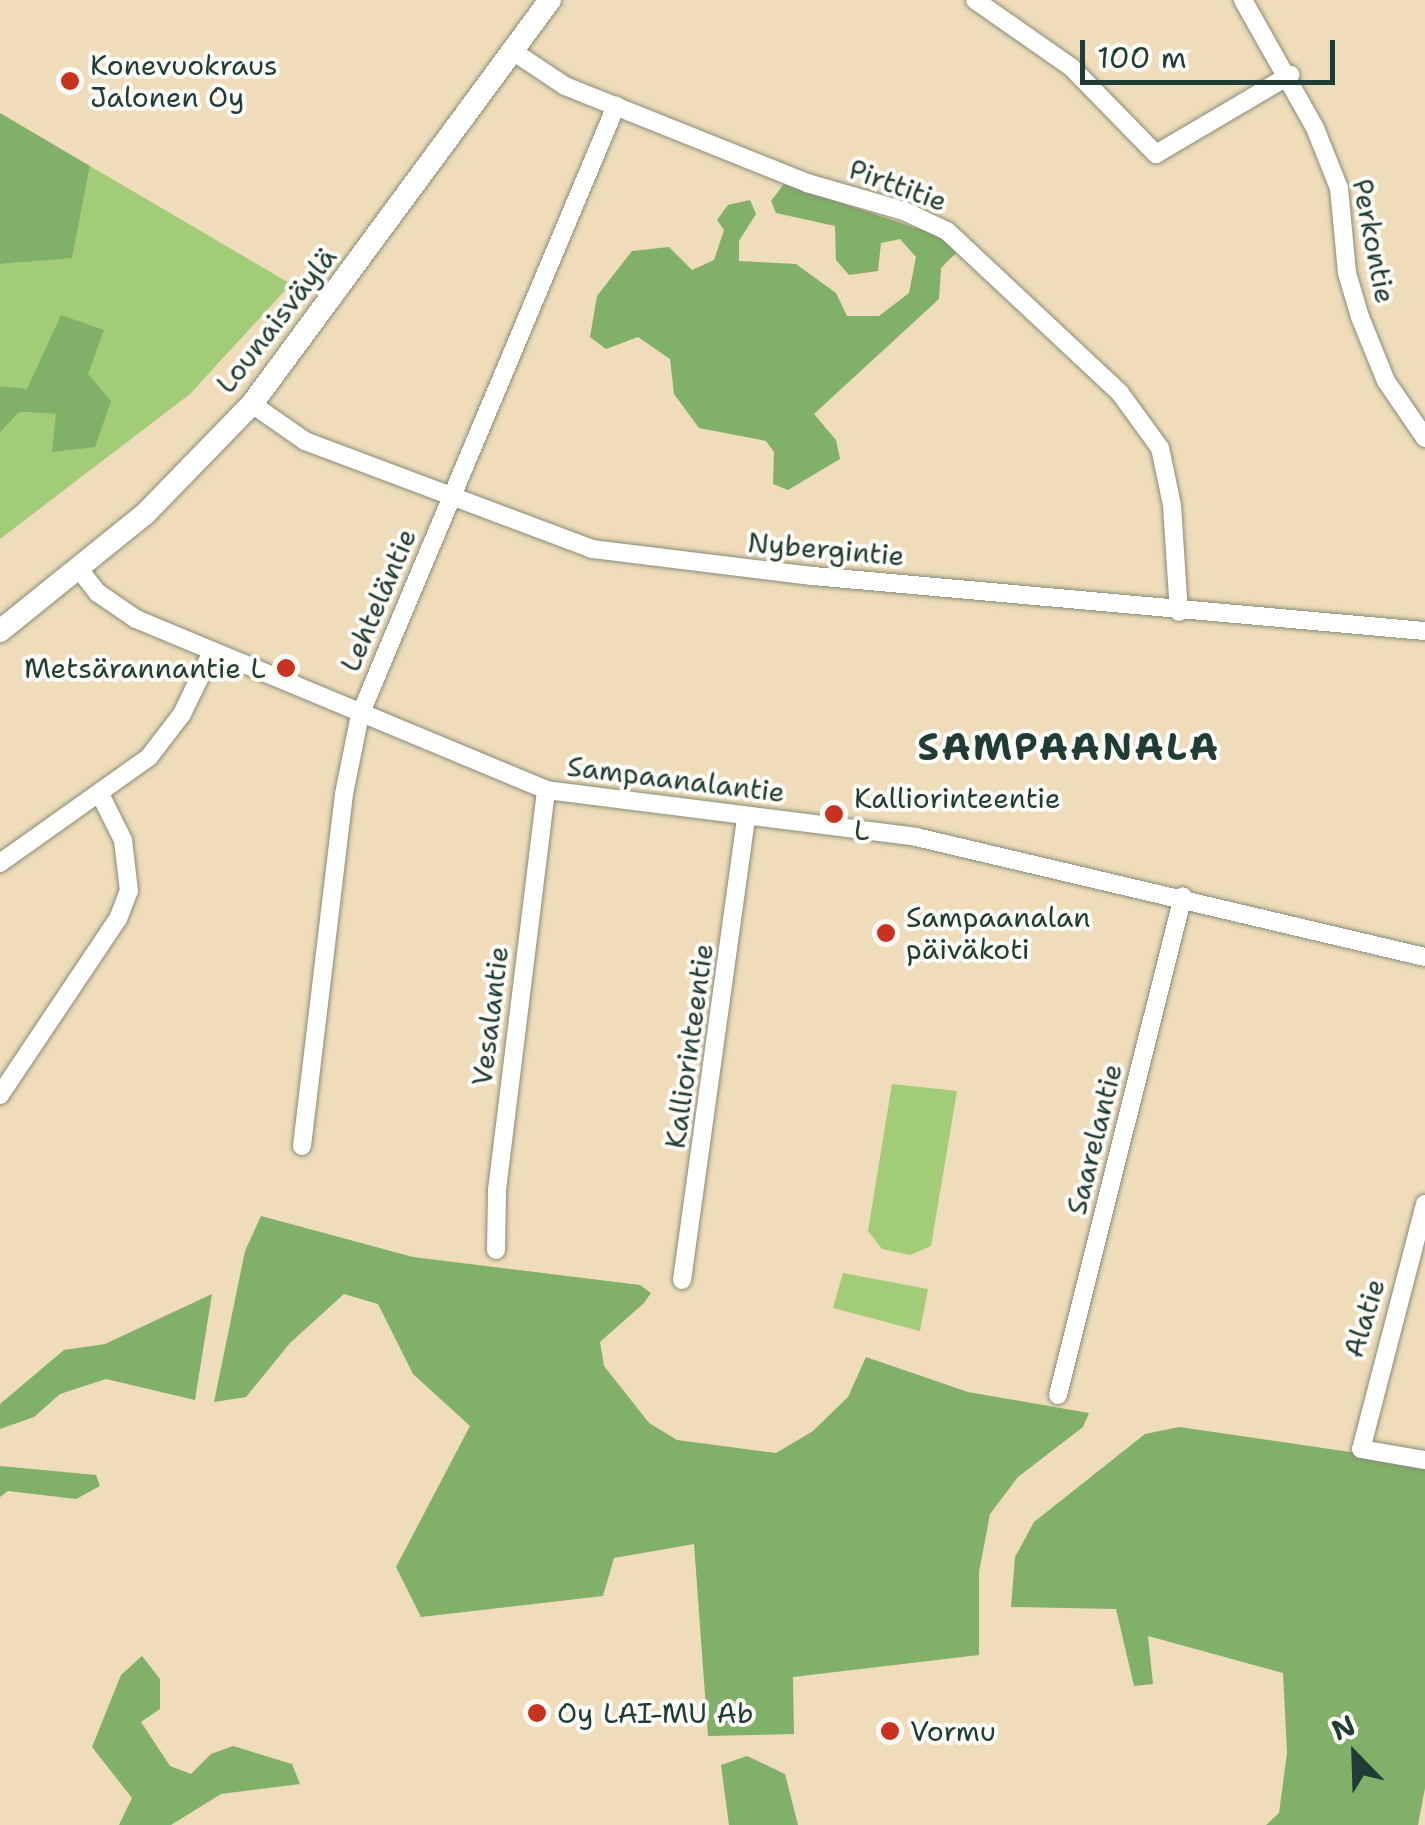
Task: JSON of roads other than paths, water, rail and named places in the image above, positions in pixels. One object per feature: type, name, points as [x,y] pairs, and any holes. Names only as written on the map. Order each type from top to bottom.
[{"type":"street","name":"Lounaisväylä","points":[[0,632],[144,514],[252,404],[550,0]]},
{"type":"street","points":[[975,0],[1071,67],[1156,154],[1290,75]]},
{"type":"street","name":"Perkontie","points":[[1243,0],[1290,75],[1339,188],[1347,273],[1360,317],[1386,381],[1425,438]]},
{"type":"street","name":"Pirttitie","points":[[511,50],[565,86],[947,231],[1120,392],[1160,448],[1172,504],[1180,612]]},
{"type":"street","name":"Lehteläntie","points":[[302,1146],[360,714],[616,106]]},
{"type":"street","name":"Nybergintie","points":[[252,404],[305,441],[592,549],[639,558],[1180,612],[1425,630]]},
{"type":"street","name":"Sampaanalantie","points":[[80,569],[98,594],[136,619],[546,790],[916,837],[1184,896],[1425,957]]},
{"type":"street","points":[[0,862],[149,757],[182,714],[212,652]]},
{"type":"street","name":"Vesalantie","points":[[496,1250],[496,1190],[546,790]]},
{"type":"street","points":[[0,1095],[118,920],[129,891],[123,840],[100,794]]},
{"type":"street","name":"Kalliorinteentie","points":[[682,1280],[746,818]]},
{"type":"street","name":"Saarelantie","points":[[1058,1394],[1184,896]]},
{"type":"street","name":"Alatie","points":[[1425,1204],[1361,1449],[1425,1460]]},
{"type":"place","name":"Konevuokraus Jalonen Oy","points":[[70,81]]},
{"type":"place","name":"Metsärannantie L","points":[[286,668]]},
{"type":"place","name":"Kalliorinteentie L","points":[[834,814]]},
{"type":"place","name":"Sampaanalan päiväkoti","points":[[886,933]]},
{"type":"place","name":"Oy LAI-MU Ab","points":[[537,1713]]},
{"type":"place","name":"Vormu","points":[[890,1731]]},
{"type":"district","name":"SAMPAANALA","points":[[1069,747]]}]
